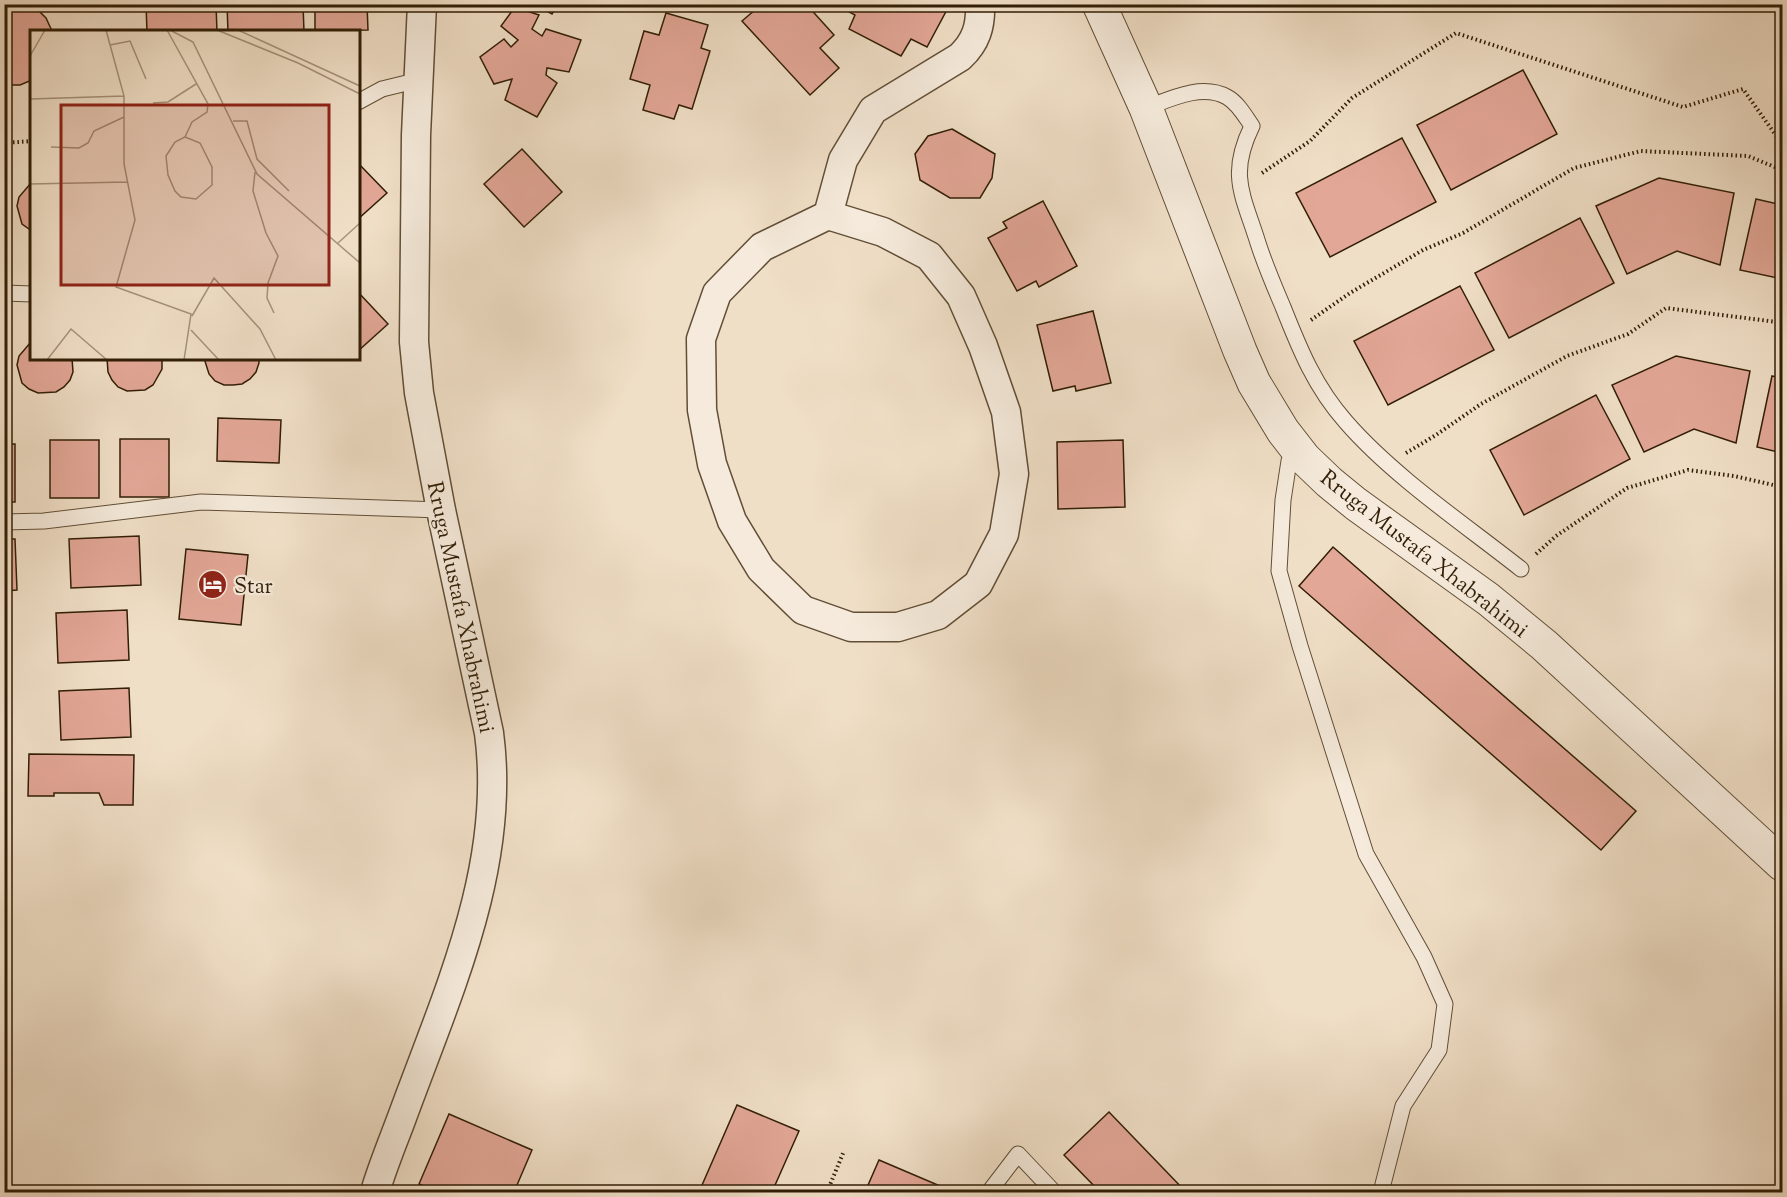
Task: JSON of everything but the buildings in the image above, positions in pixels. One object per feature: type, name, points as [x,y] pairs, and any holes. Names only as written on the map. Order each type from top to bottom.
[{"type":"street","name":"Rruga Mustafa Xhabrahimi","points":[[375,1192],[465,944],[480,888],[491,809],[493,766],[489,733],[441,510],[419,393],[414,342],[416,135],[422,4]]},
{"type":"street","points":[[828,215],[884,232],[929,256],[961,296],[983,346],[1006,412],[1014,474],[1004,534],[978,584],[938,615],[898,627],[851,627],[803,610],[761,569],[732,520],[712,464],[702,410],[701,339],[717,293],[762,247],[828,215],[843,160],[873,110],[960,57],[971,46],[981,15],[980,4]]},
{"type":"street","name":"Rruga Mustafa Xhabrahimi","points":[[1099,4],[1146,108],[1240,351],[1262,396],[1295,446],[1329,483],[1488,600],[1544,645],[1782,864]]},
{"type":"lane","points":[[360,101],[382,89],[419,80]]},
{"type":"lane","points":[[1146,108],[1183,94],[1206,92],[1227,97],[1237,106],[1252,126],[1244,142],[1240,159],[1239,183],[1262,256],[1304,362],[1346,423],[1388,464],[1521,569]]},
{"type":"lane","points":[[4,293],[30,294]]},
{"type":"lane","points":[[1295,446],[1288,460],[1279,571],[1307,669],[1366,854],[1424,957],[1445,1004],[1439,1050],[1403,1107],[1381,1192]]},
{"type":"lane","points":[[4,522],[44,522],[201,501],[441,510]]},
{"type":"lane","points":[[989,1192],[1018,1154],[1054,1192]]},
{"type":"path","points":[[1239,183],[1268,171],[1310,141],[1352,98],[1456,33],[1683,107],[1743,89],[1782,144]]},
{"type":"path","points":[[4,143],[30,141]]},
{"type":"path","points":[[1293,332],[1350,293],[1424,250],[1463,233],[1574,168],[1641,150],[1748,156],[1782,170]]},
{"type":"path","points":[[1388,464],[1481,405],[1567,356],[1628,334],[1666,308],[1778,322],[1782,325]]},
{"type":"path","points":[[1521,569],[1556,536],[1628,488],[1688,470],[1734,476],[1782,487]]},
{"type":"path","points":[[827,1192],[844,1151]]},
{"type":"place","name":"Star","points":[[213,585]]}]
